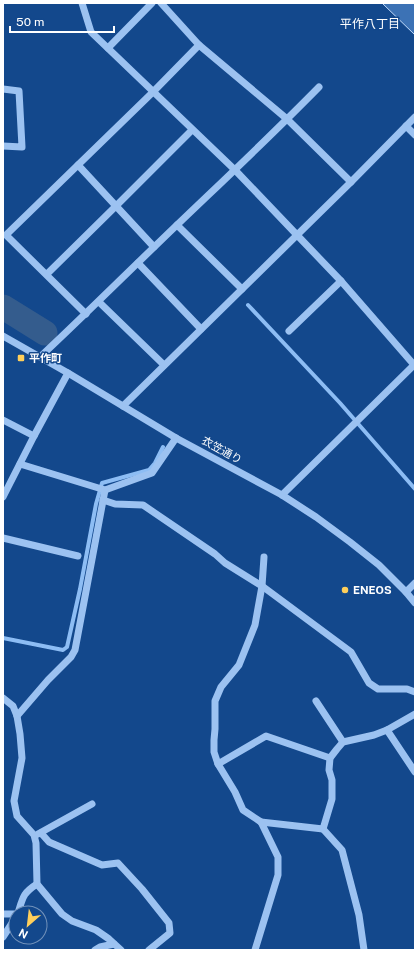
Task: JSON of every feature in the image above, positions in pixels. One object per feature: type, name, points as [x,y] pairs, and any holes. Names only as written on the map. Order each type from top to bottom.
[{"type":"street","points":[[82,3],[91,32],[235,170],[341,281],[415,365],[282,495]]},
{"type":"street","points":[[108,48],[152,3]]},
{"type":"street","points":[[161,3],[199,45],[287,119],[351,182]]},
{"type":"street","points":[[86,314],[47,274],[4,234],[78,165],[199,45]]},
{"type":"street","points":[[40,357],[99,302],[177,224],[235,170],[319,87]]},
{"type":"street","points":[[3,89],[19,91],[22,147],[3,146]]},
{"type":"street","points":[[123,406],[415,117]]},
{"type":"street","points":[[406,126],[415,136]]},
{"type":"street","points":[[47,274],[192,130]]},
{"type":"street","points":[[78,165],[154,247]]},
{"type":"street","points":[[177,224],[242,289]]},
{"type":"street","points":[[138,263],[201,329]]},
{"type":"street","points":[[289,331],[341,281]]},
{"type":"street","points":[[99,302],[164,365]]},
{"type":"street","name":"衣笠通り","points":[[3,336],[68,372],[176,438],[282,495],[316,517],[379,565],[415,603]]},
{"type":"street","points":[[3,497],[68,372]]},
{"type":"street","points":[[3,420],[34,436]]},
{"type":"street","points":[[20,464],[105,490],[152,473],[176,438]]},
{"type":"street","points":[[17,716],[48,680],[71,657],[75,650],[105,490]]},
{"type":"street","points":[[103,500],[115,504],[143,505],[215,554],[225,563],[262,586],[351,652],[369,682],[378,689],[407,689],[415,692]]},
{"type":"street","points":[[3,538],[78,556]]},
{"type":"street","points":[[264,557],[262,586],[255,625],[239,665],[221,687],[215,701],[214,752],[218,764],[235,792],[243,810],[261,822],[323,829],[342,850],[359,915],[364,950]]},
{"type":"street","points":[[406,592],[415,583]]},
{"type":"street","points":[[3,698],[13,706],[17,716],[20,734],[22,758],[14,801],[18,816],[49,842],[102,865],[118,863],[142,889],[169,923],[170,933],[149,950]]},
{"type":"street","points":[[316,701],[343,742]]},
{"type":"street","points":[[323,829],[332,799],[332,780],[329,770],[330,758],[343,742],[386,730],[415,714]]},
{"type":"street","points":[[386,730],[415,772]]},
{"type":"street","points":[[218,764],[266,736],[330,758]]},
{"type":"street","points":[[92,804],[38,834],[36,843],[37,884],[62,914],[72,921],[96,930],[121,950]]},
{"type":"street","points":[[255,950],[278,875],[278,857],[261,822]]},
{"type":"street","points":[[21,905],[28,890],[37,884]]},
{"type":"street","points":[[95,950],[100,947],[114,944]]},
{"type":"building","points":[[382,3],[415,3],[415,35]]},
{"type":"waterway","points":[[248,305],[340,403],[415,489]]},
{"type":"waterway","points":[[3,307],[45,333]]},
{"type":"waterway","points":[[3,638],[63,650],[67,647],[80,589],[96,504],[102,483],[149,470],[155,463],[163,447]]},
{"type":"place","name":"平作町","points":[[21,358]]},
{"type":"place","name":"ENEOS","points":[[345,590]]},
{"type":"district","name":"平作八丁目","points":[[370,24]]}]
